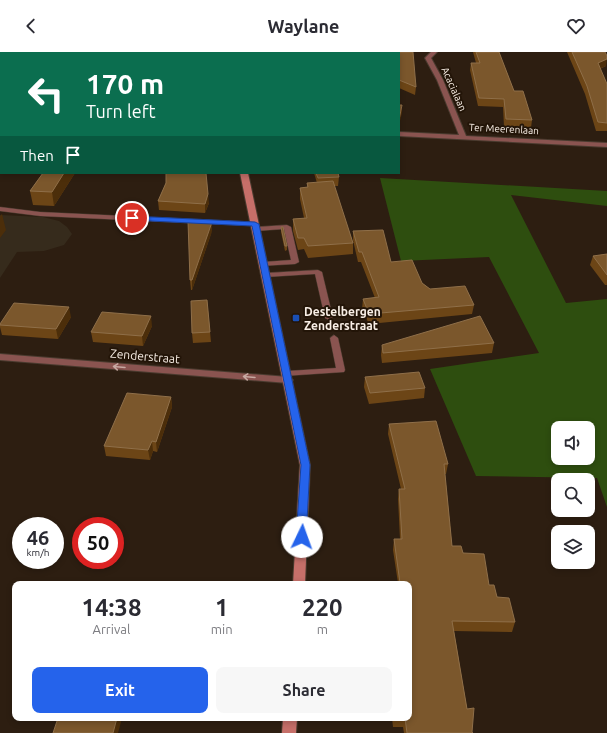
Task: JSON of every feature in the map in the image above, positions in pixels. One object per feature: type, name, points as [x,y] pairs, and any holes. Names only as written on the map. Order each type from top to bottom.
[{"type":"main road","points":[[244,174],[306,465],[299,581]]},
{"type":"main road","points":[[289,733],[290,721]]},
{"type":"street","name":"Acacialaan","points":[[434,52],[428,58],[440,80],[463,137]]},
{"type":"street","name":"Ter Meerenlaan","points":[[400,134],[607,145]]},
{"type":"street","name":"Zenderstraat","points":[[0,357],[287,377]]},
{"type":"lane","points":[[0,210],[40,214],[287,227],[295,262],[264,264]]},
{"type":"lane","points":[[266,275],[318,272],[329,318]]},
{"type":"lane","points":[[287,377],[341,370],[334,338]]},
{"type":"shaded area","points":[[0,215],[43,217],[59,221],[67,227],[72,234],[64,245],[44,251],[17,252],[0,278]]},
{"type":"green space","points":[[380,178],[607,191],[607,206],[511,195],[566,303],[607,299],[607,507],[597,478],[595,478],[595,473],[551,473],[551,477],[476,476],[430,369],[539,353],[489,257],[401,261]]},
{"type":"building","points":[[400,52],[413,52],[416,87],[400,80]]},
{"type":"building","points":[[476,52],[499,52],[514,91],[523,91],[532,120],[506,119],[504,99],[479,98],[471,63],[480,63]]},
{"type":"building","points":[[572,52],[605,52],[607,56],[607,59],[598,63],[607,84],[607,123],[598,122],[587,86]]},
{"type":"building","points":[[42,174],[63,174],[52,192],[30,191]]},
{"type":"building","points":[[166,174],[206,174],[208,194],[205,204],[158,201],[166,183]]},
{"type":"building","points":[[316,174],[338,174],[339,177],[318,178]]},
{"type":"building","points":[[333,181],[353,243],[308,246],[304,238],[298,238],[293,219],[307,218],[300,188],[308,187],[307,183]]},
{"type":"building","points":[[188,221],[212,222],[192,280],[190,280]]},
{"type":"building","points":[[281,227],[283,227],[287,246],[285,246]]},
{"type":"building","points":[[383,230],[391,262],[412,260],[422,283],[430,289],[465,286],[474,305],[369,314],[363,299],[379,297],[362,252],[359,252],[353,231]]},
{"type":"building","points":[[607,254],[607,275],[593,256]]},
{"type":"building","points":[[207,300],[210,332],[192,333],[191,301]]},
{"type":"building","points":[[14,303],[69,307],[56,329],[0,325]]},
{"type":"building","points":[[102,312],[151,316],[142,336],[91,332]]},
{"type":"building","points":[[480,316],[494,343],[383,353],[382,345]]},
{"type":"building","points":[[419,372],[425,388],[370,393],[365,377]]},
{"type":"building","points":[[127,393],[171,397],[156,442],[152,441],[148,450],[104,446]]},
{"type":"building","points":[[436,421],[448,464],[444,464],[452,546],[461,546],[463,553],[484,554],[489,585],[494,585],[497,597],[509,598],[515,622],[452,621],[467,709],[474,708],[473,733],[407,733],[405,721],[412,721],[412,581],[400,581],[394,539],[402,539],[399,489],[405,489],[389,424]]},
{"type":"building","points":[[57,721],[116,721],[113,733],[53,733]]},
{"type":"place","name":"Destelbergen Zenderstraat","points":[[296,318]]},
{"type":"route","points":[[132,218],[255,224],[306,465],[302,537]]}]
